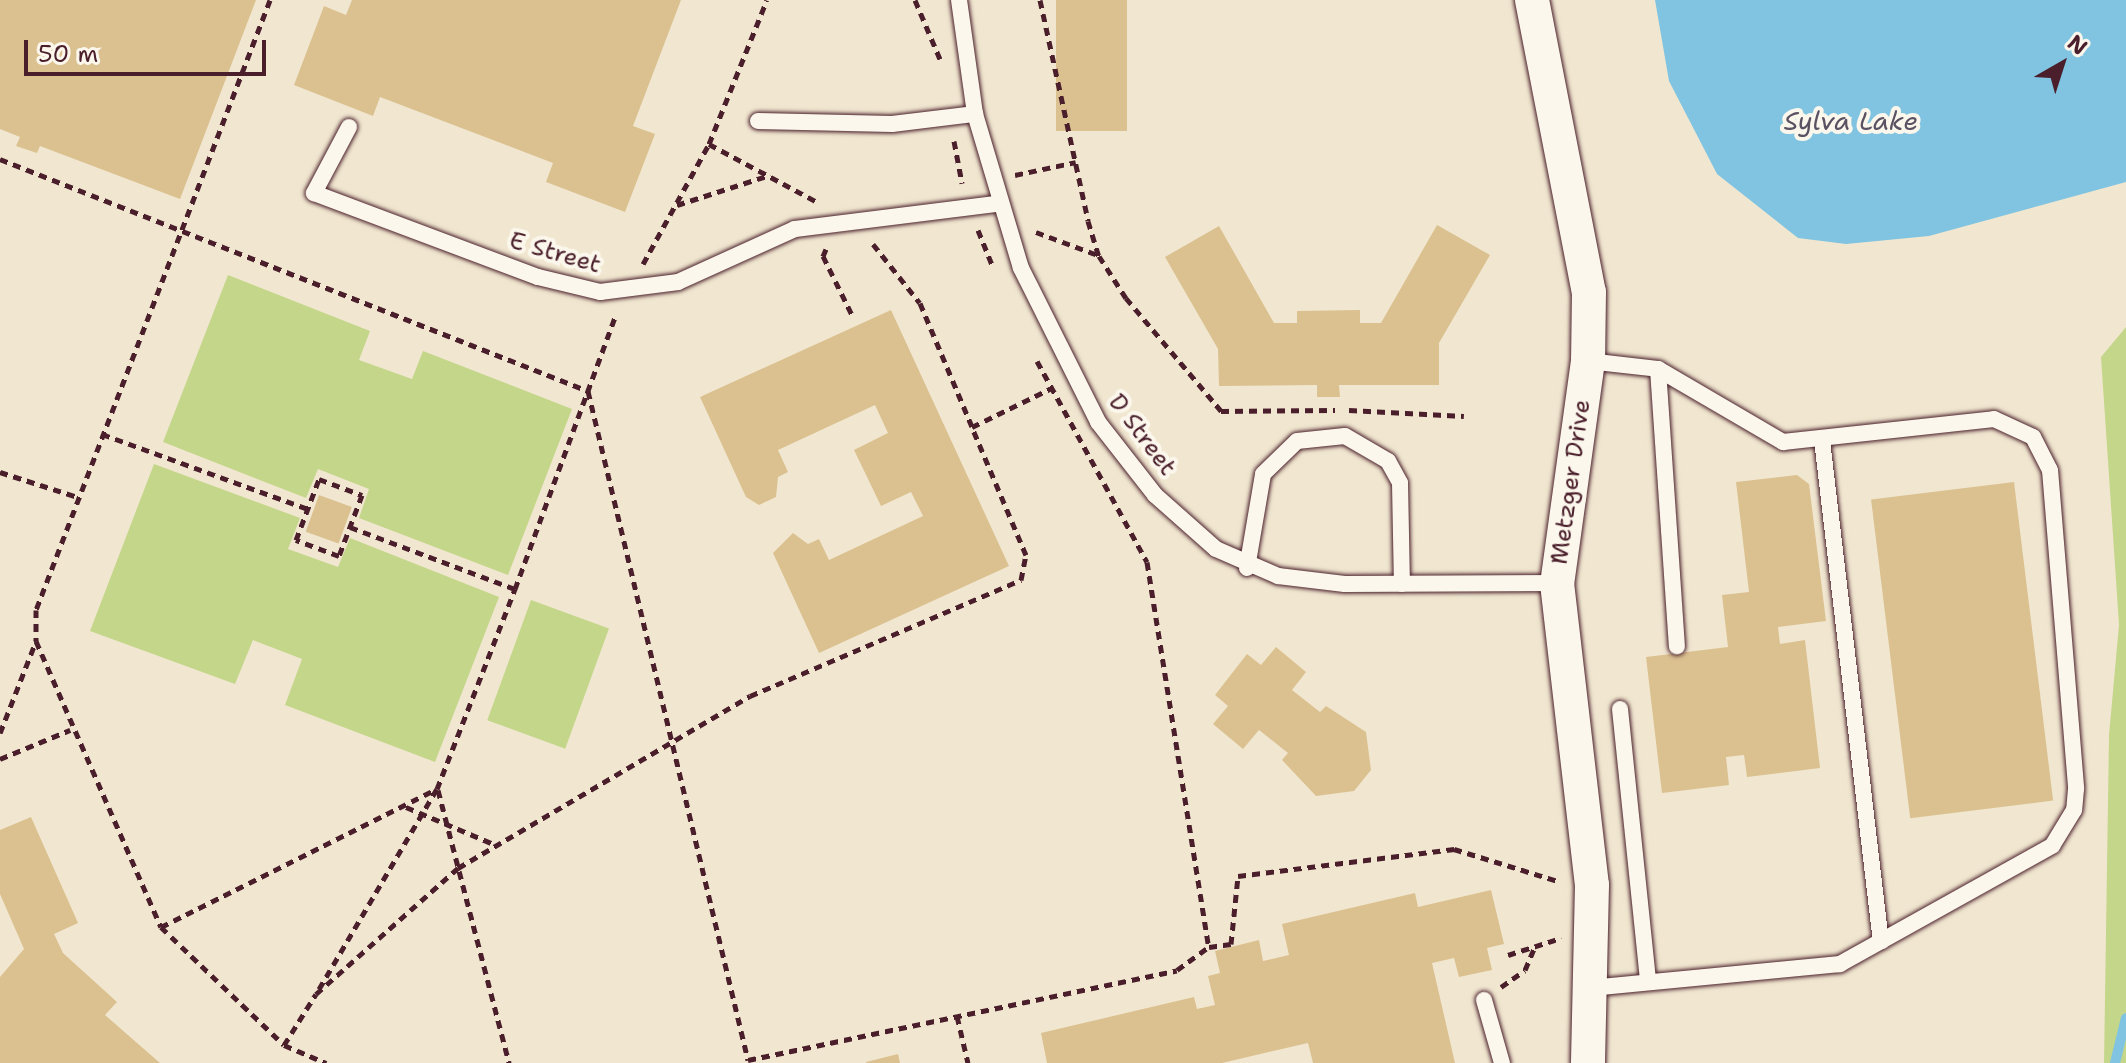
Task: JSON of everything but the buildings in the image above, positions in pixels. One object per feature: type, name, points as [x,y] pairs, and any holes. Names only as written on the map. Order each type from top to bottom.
[{"type":"street","name":"Metzger Drive","points":[[1532,0],[1584,252],[1588,361],[1557,583],[1592,885],[1593,988],[1588,1063]]},
{"type":"lane","name":"D Street","points":[[959,0],[975,114],[997,204],[1098,422],[1155,495],[1247,568],[1310,581],[1557,583]]},
{"type":"lane","points":[[758,121],[892,124],[975,114]]},
{"type":"lane","name":"E Street","points":[[349,127],[314,193],[538,277],[600,292],[678,282],[795,229],[997,204]]},
{"type":"lane","points":[[1588,361],[1658,369],[1771,436],[1822,440],[1994,419],[2033,437],[2050,470],[2076,789],[2074,810],[2052,846],[2010,873],[1840,964],[1593,988]]},
{"type":"lane","points":[[1658,369],[1677,646]]},
{"type":"lane","points":[[1247,568],[1263,474],[1297,441],[1345,436],[1388,461],[1400,483],[1402,584]]},
{"type":"lane","points":[[1822,440],[1881,942]]},
{"type":"lane","points":[[1620,709],[1648,982]]},
{"type":"lane","points":[[1484,1000],[1502,1063]]},
{"type":"path","points":[[270,0],[36,610],[36,641],[70,730],[161,927],[284,1045],[326,1063]]},
{"type":"path","points":[[641,269],[709,144],[767,0]]},
{"type":"path","points":[[915,0],[941,65]]},
{"type":"path","points":[[1040,0],[1099,256],[1221,411],[1464,416]]},
{"type":"path","points":[[954,139],[962,183]]},
{"type":"path","points":[[709,144],[771,174],[821,204]]},
{"type":"path","points":[[0,159],[182,227],[588,391]]},
{"type":"path","points":[[1011,176],[1076,162]]},
{"type":"path","points":[[677,205],[771,174]]},
{"type":"path","points":[[1028,229],[1099,256]]},
{"type":"path","points":[[978,230],[997,275]]},
{"type":"path","points":[[316,994],[458,868],[750,696],[1021,580],[1026,555],[920,303],[902,272],[864,235]]},
{"type":"path","points":[[833,239],[823,256],[852,315]]},
{"type":"path","points":[[284,1045],[437,789],[616,315]]},
{"type":"path","points":[[1030,346],[1050,389],[1147,562],[1209,947]]},
{"type":"path","points":[[972,427],[1050,389]]},
{"type":"path","points":[[588,391],[669,744],[748,1060],[1177,970],[1209,947],[1231,944],[1238,876],[1454,849],[1567,883]]},
{"type":"path","points":[[102,434],[308,509]]},
{"type":"path","points":[[0,472],[78,497]]},
{"type":"path","points":[[319,479],[362,495],[339,556],[296,540],[308,509],[319,479]]},
{"type":"path","points":[[350,527],[515,589]]},
{"type":"path","points":[[0,733],[36,641]]},
{"type":"path","points":[[0,759],[70,730]]},
{"type":"path","points":[[161,927],[437,789]]},
{"type":"path","points":[[437,789],[509,1063]]},
{"type":"path","points":[[405,806],[497,845]]},
{"type":"path","points":[[1508,955],[1569,935]]},
{"type":"path","points":[[1484,1000],[1525,970],[1535,946]]},
{"type":"path","points":[[957,1016],[968,1063]]},
{"type":"shaded area","points":[[0,0],[2126,0],[2126,1063],[0,1063]]},
{"type":"green space","points":[[228,275],[370,331],[359,360],[412,379],[423,351],[572,409],[508,575],[359,518],[369,489],[318,469],[306,498],[163,442]]},
{"type":"green space","points":[[2126,327],[2126,1063],[2104,1063],[2109,735],[2119,625],[2101,357]]},
{"type":"green space","points":[[154,464],[300,518],[288,549],[338,567],[350,538],[499,597],[435,762],[285,705],[302,659],[253,640],[235,684],[90,631]]},
{"type":"green space","points":[[531,600],[609,628],[565,749],[487,720]]},
{"type":"water","name":"Sylva Lake","points":[[1655,0],[2126,0],[2126,182],[1929,236],[1846,244],[1798,238],[1717,174],[1669,81]]},
{"type":"waterway","points":[[2115,1063],[2126,1018]]}]
